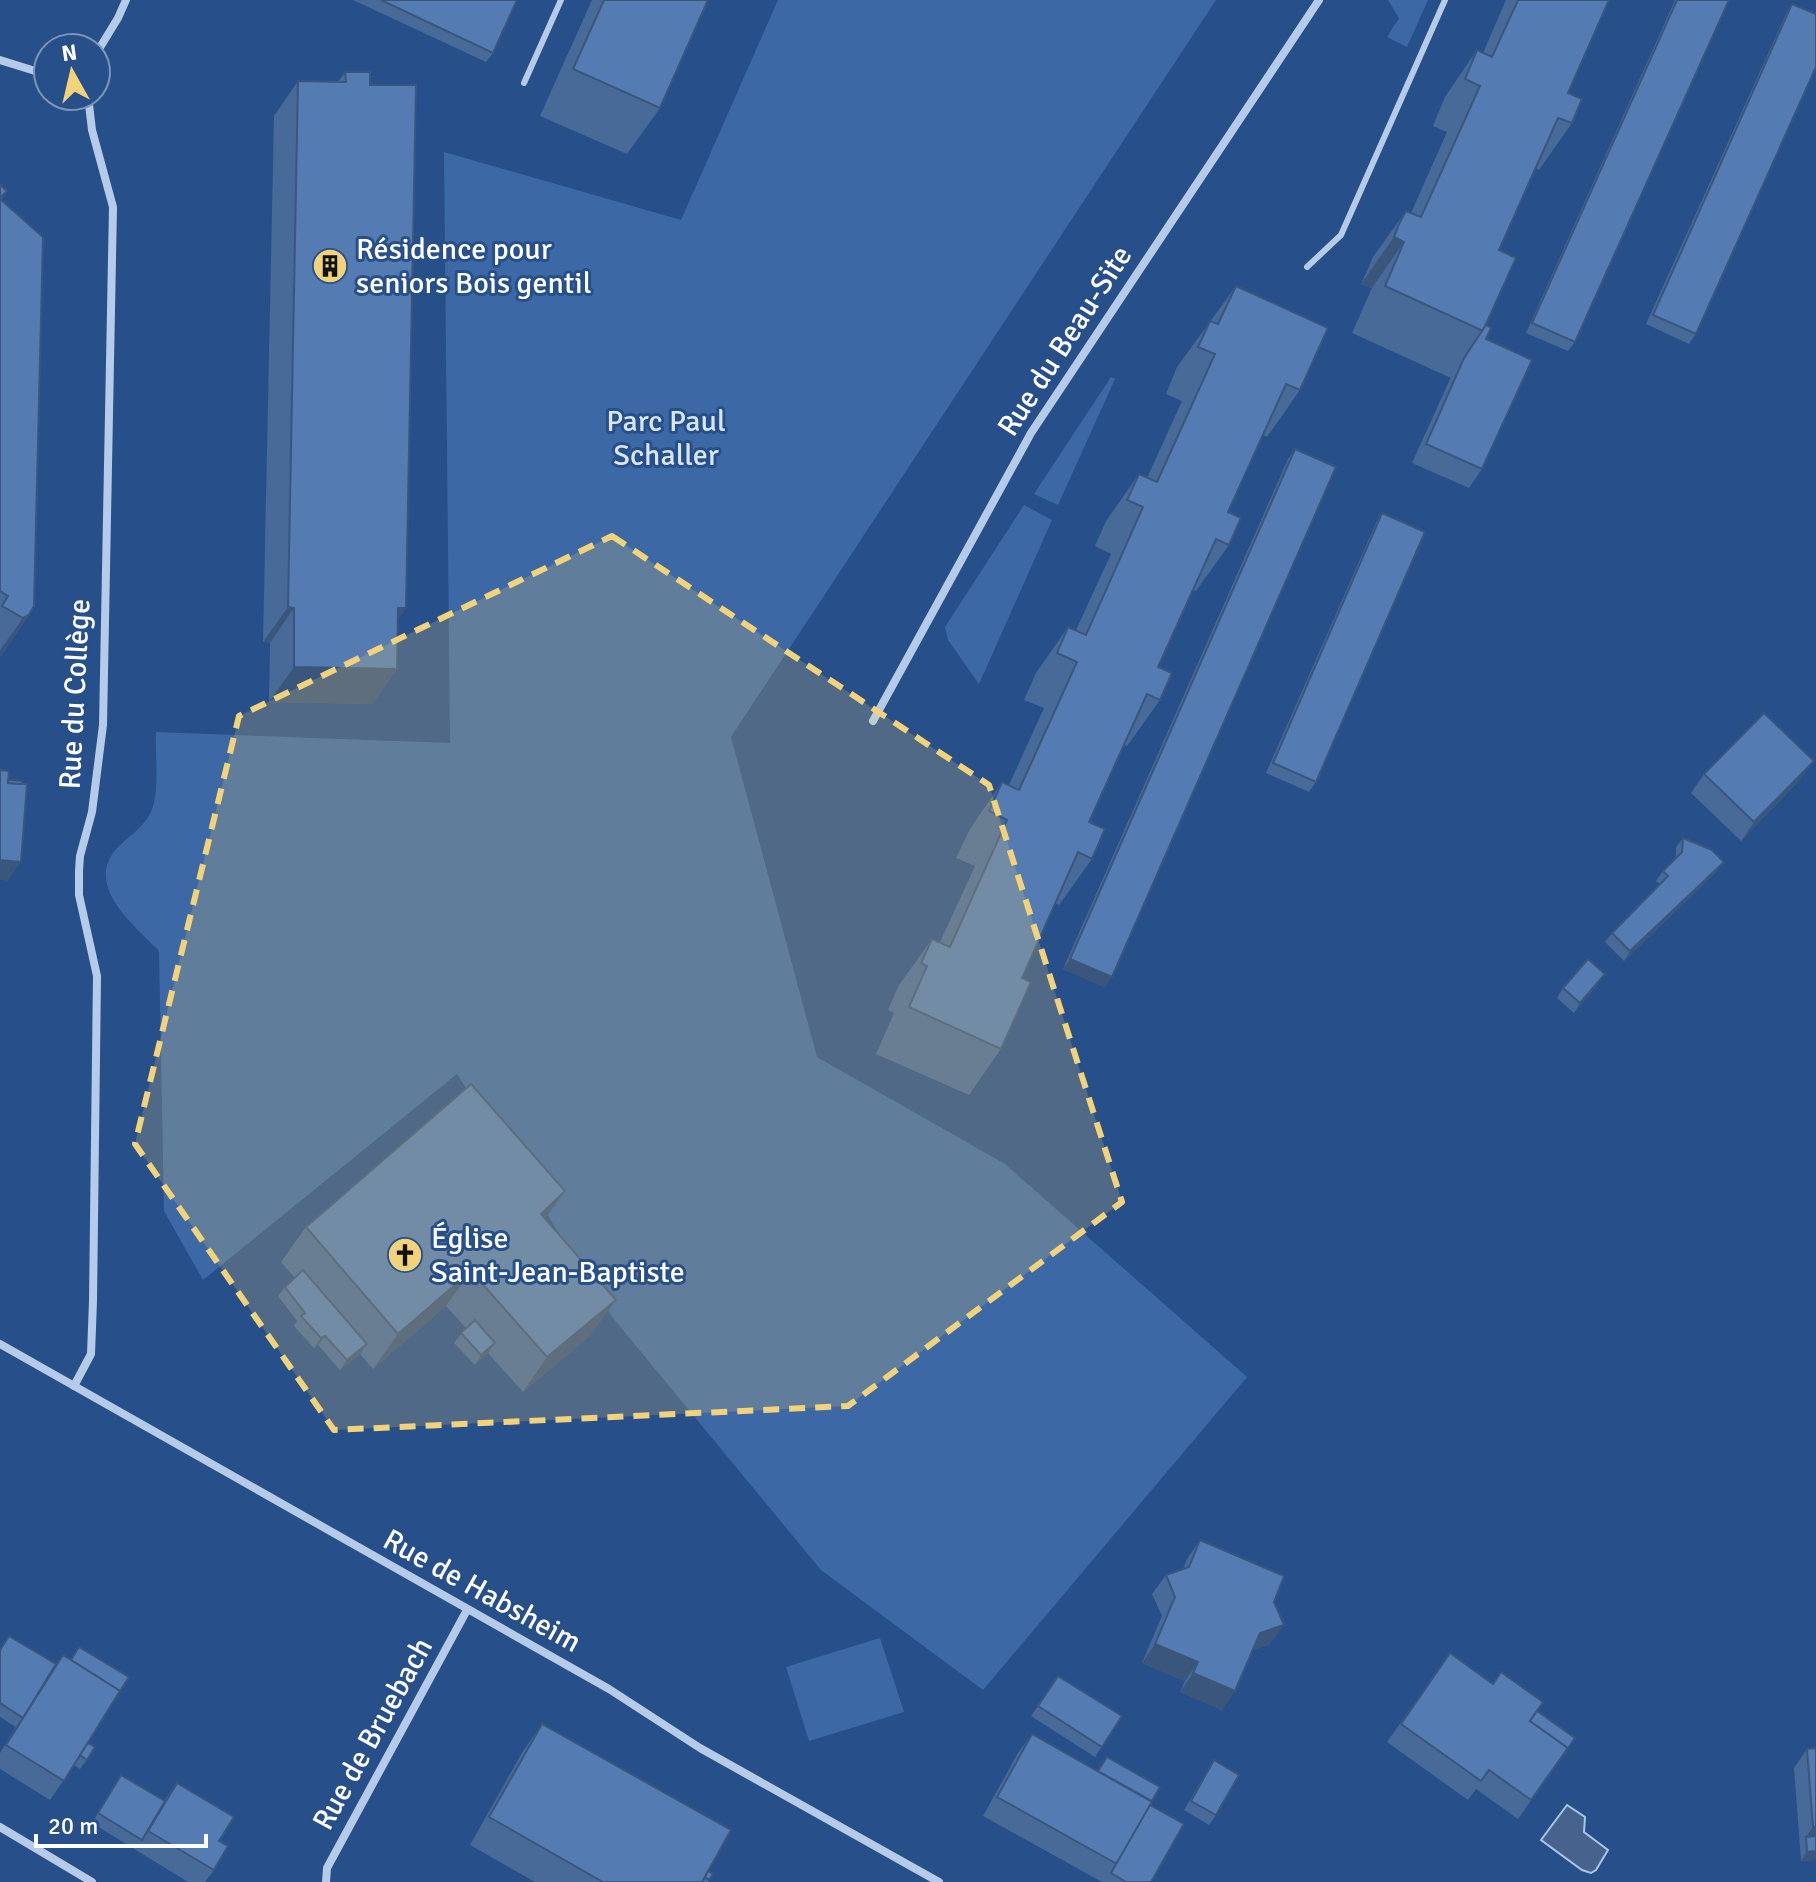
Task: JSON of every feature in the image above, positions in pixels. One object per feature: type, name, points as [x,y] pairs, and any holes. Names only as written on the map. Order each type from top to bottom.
[{"type":"street","points":[[109,32],[126,0]]},
{"type":"street","name":"Rue du Beau-Site","points":[[873,721],[1031,433],[1319,0]]},
{"type":"street","points":[[0,60],[32,70]]},
{"type":"street","name":"Rue du Collège","points":[[74,1386],[91,1354],[93,1301],[97,976],[79,895],[79,871],[92,812],[103,725],[113,207],[90,112]]},
{"type":"street","name":"Rue de Habsheim","points":[[0,1344],[609,1689],[700,1748],[939,1882]]},
{"type":"street","name":"Rue de Bruebach","points":[[326,1882],[327,1868],[467,1610]]},
{"type":"street","points":[[0,1827],[92,1882]]},
{"type":"lane","points":[[524,83],[561,0]]},
{"type":"lane","points":[[1307,267],[1341,235],[1445,0]]},
{"type":"highlighted area","points":[[612,536],[989,785],[1122,1202],[848,1406],[334,1430],[135,1144],[239,716]]},
{"type":"green space","name":"Parc Paul Schaller","points":[[778,0],[1216,0],[731,737],[817,1057],[1005,1164],[1247,1377],[983,1690],[821,1570],[613,1318],[457,1074],[203,1280],[164,1211],[159,951],[116,904],[106,877],[108,862],[117,848],[148,818],[154,804],[156,732],[450,743],[444,152],[681,220]]},
{"type":"green space","points":[[1388,0],[1428,0],[1407,47],[1387,37],[1399,18]]},
{"type":"green space","points":[[1111,377],[1115,379],[1058,505],[1034,494]]},
{"type":"green space","points":[[1024,505],[1052,520],[979,684],[948,640],[945,627]]},
{"type":"green space","points":[[880,1638],[904,1712],[809,1741],[786,1667]]},
{"type":"shaded area","points":[[1567,1805],[1585,1817],[1584,1832],[1608,1850],[1591,1873],[1582,1870],[1541,1840]]},
{"type":"building","points":[[381,0],[517,0],[493,53]]},
{"type":"building","points":[[604,0],[708,0],[660,108],[573,69]]},
{"type":"building","points":[[1518,0],[1609,0],[1568,93],[1582,99],[1572,123],[1558,118],[1499,250],[1516,258],[1483,331],[1385,286],[1404,242],[1394,237],[1399,224],[1406,211],[1421,217],[1480,86],[1465,79],[1477,50],[1492,57]]},
{"type":"building","points":[[1677,0],[1729,0],[1575,342],[1532,323]]},
{"type":"building","points":[[1792,4],[1816,14],[1816,67],[1696,334],[1653,315]]},
{"type":"building","name":"Résidence pour seniors Bois gentil","points":[[345,72],[370,72],[370,85],[416,85],[406,608],[398,608],[397,669],[294,667],[294,608],[288,607],[298,81],[346,82]]},
{"type":"building","points":[[0,185],[7,191],[0,198]]},
{"type":"building","points":[[0,199],[43,237],[34,606],[23,618],[2,606],[8,596],[0,591]]},
{"type":"building","points":[[1236,286],[1328,328],[1300,390],[1286,384],[1228,512],[1241,518],[1229,545],[1216,539],[1158,667],[1172,673],[1160,700],[1147,694],[1089,822],[1105,829],[1092,859],[1078,852],[1022,978],[1031,982],[1001,1049],[909,1007],[927,966],[921,963],[932,939],[950,947],[1007,820],[989,811],[1002,782],[1019,790],[1077,662],[1057,653],[1068,627],[1086,635],[1143,507],[1127,500],[1139,474],[1157,482],[1215,354],[1198,347],[1210,321],[1218,324]]},
{"type":"building","points":[[1486,325],[1491,328],[1486,339],[1532,360],[1482,469],[1426,444],[1464,358]]},
{"type":"building","points":[[1295,449],[1336,467],[1112,977],[1070,959]]},
{"type":"building","points":[[1382,513],[1425,532],[1316,782],[1273,763]]},
{"type":"building","points":[[1764,713],[1814,761],[1754,822],[1704,774]]},
{"type":"building","points":[[0,770],[9,771],[8,783],[27,784],[21,862],[0,860]]},
{"type":"building","points":[[8,780],[22,781],[22,784],[8,783]]},
{"type":"building","points":[[1683,838],[1712,850],[1724,862],[1630,951],[1612,933],[1668,876],[1663,871],[1682,852]]},
{"type":"building","points":[[1588,959],[1605,974],[1580,1003],[1563,988]]},
{"type":"building","name":"Église Saint-Jean-Baptiste","points":[[471,1084],[565,1191],[541,1214],[616,1300],[547,1357],[471,1271],[398,1334],[306,1227]]},
{"type":"building","points":[[303,1270],[367,1344],[347,1360],[301,1316],[305,1313],[285,1287]]},
{"type":"building","points":[[475,1320],[495,1343],[481,1355],[461,1333]]},
{"type":"building","points":[[1200,1540],[1284,1576],[1274,1602],[1284,1625],[1260,1633],[1235,1691],[1193,1673],[1198,1662],[1155,1644],[1175,1597],[1166,1575],[1189,1567]]},
{"type":"building","points":[[9,1636],[56,1664],[23,1718],[0,1703],[0,1650]]},
{"type":"building","points":[[79,1647],[129,1677],[114,1701],[120,1691],[71,1660]]},
{"type":"building","points":[[1450,1653],[1493,1684],[1501,1672],[1543,1702],[1530,1721],[1568,1748],[1531,1800],[1489,1770],[1481,1781],[1401,1724]]},
{"type":"building","points":[[63,1655],[120,1691],[64,1781],[6,1745]]},
{"type":"building","points":[[1058,1676],[1122,1716],[1102,1747],[1038,1706]]},
{"type":"building","points":[[1537,1711],[1575,1738],[1562,1757],[1568,1748],[1530,1721]]},
{"type":"building","points":[[542,1724],[731,1830],[702,1882],[603,1882],[489,1817]]},
{"type":"building","points":[[1032,1734],[1152,1802],[1117,1864],[997,1797]]},
{"type":"building","points":[[88,1743],[95,1747],[87,1760],[80,1755]]},
{"type":"building","points":[[1816,1748],[1816,1827],[1813,1827],[1807,1749]]},
{"type":"building","points":[[1107,1757],[1160,1787],[1152,1801],[1098,1771]]},
{"type":"building","points":[[1214,1760],[1239,1775],[1216,1815],[1191,1801]]},
{"type":"building","points":[[121,1775],[165,1801],[142,1840],[98,1813]]},
{"type":"building","points":[[177,1783],[234,1817],[219,1841],[228,1846],[214,1870],[148,1831]]},
{"type":"building","points":[[1150,1805],[1184,1824],[1151,1882],[1126,1882],[1111,1873]]},
{"type":"building","points":[[1816,1836],[1816,1851],[1807,1852],[1806,1837]]},
{"type":"place","name":"Résidence pour seniors Bois gentil","points":[[330,266]]},
{"type":"place","name":"Église Saint-Jean-Baptiste","points":[[405,1255]]}]
